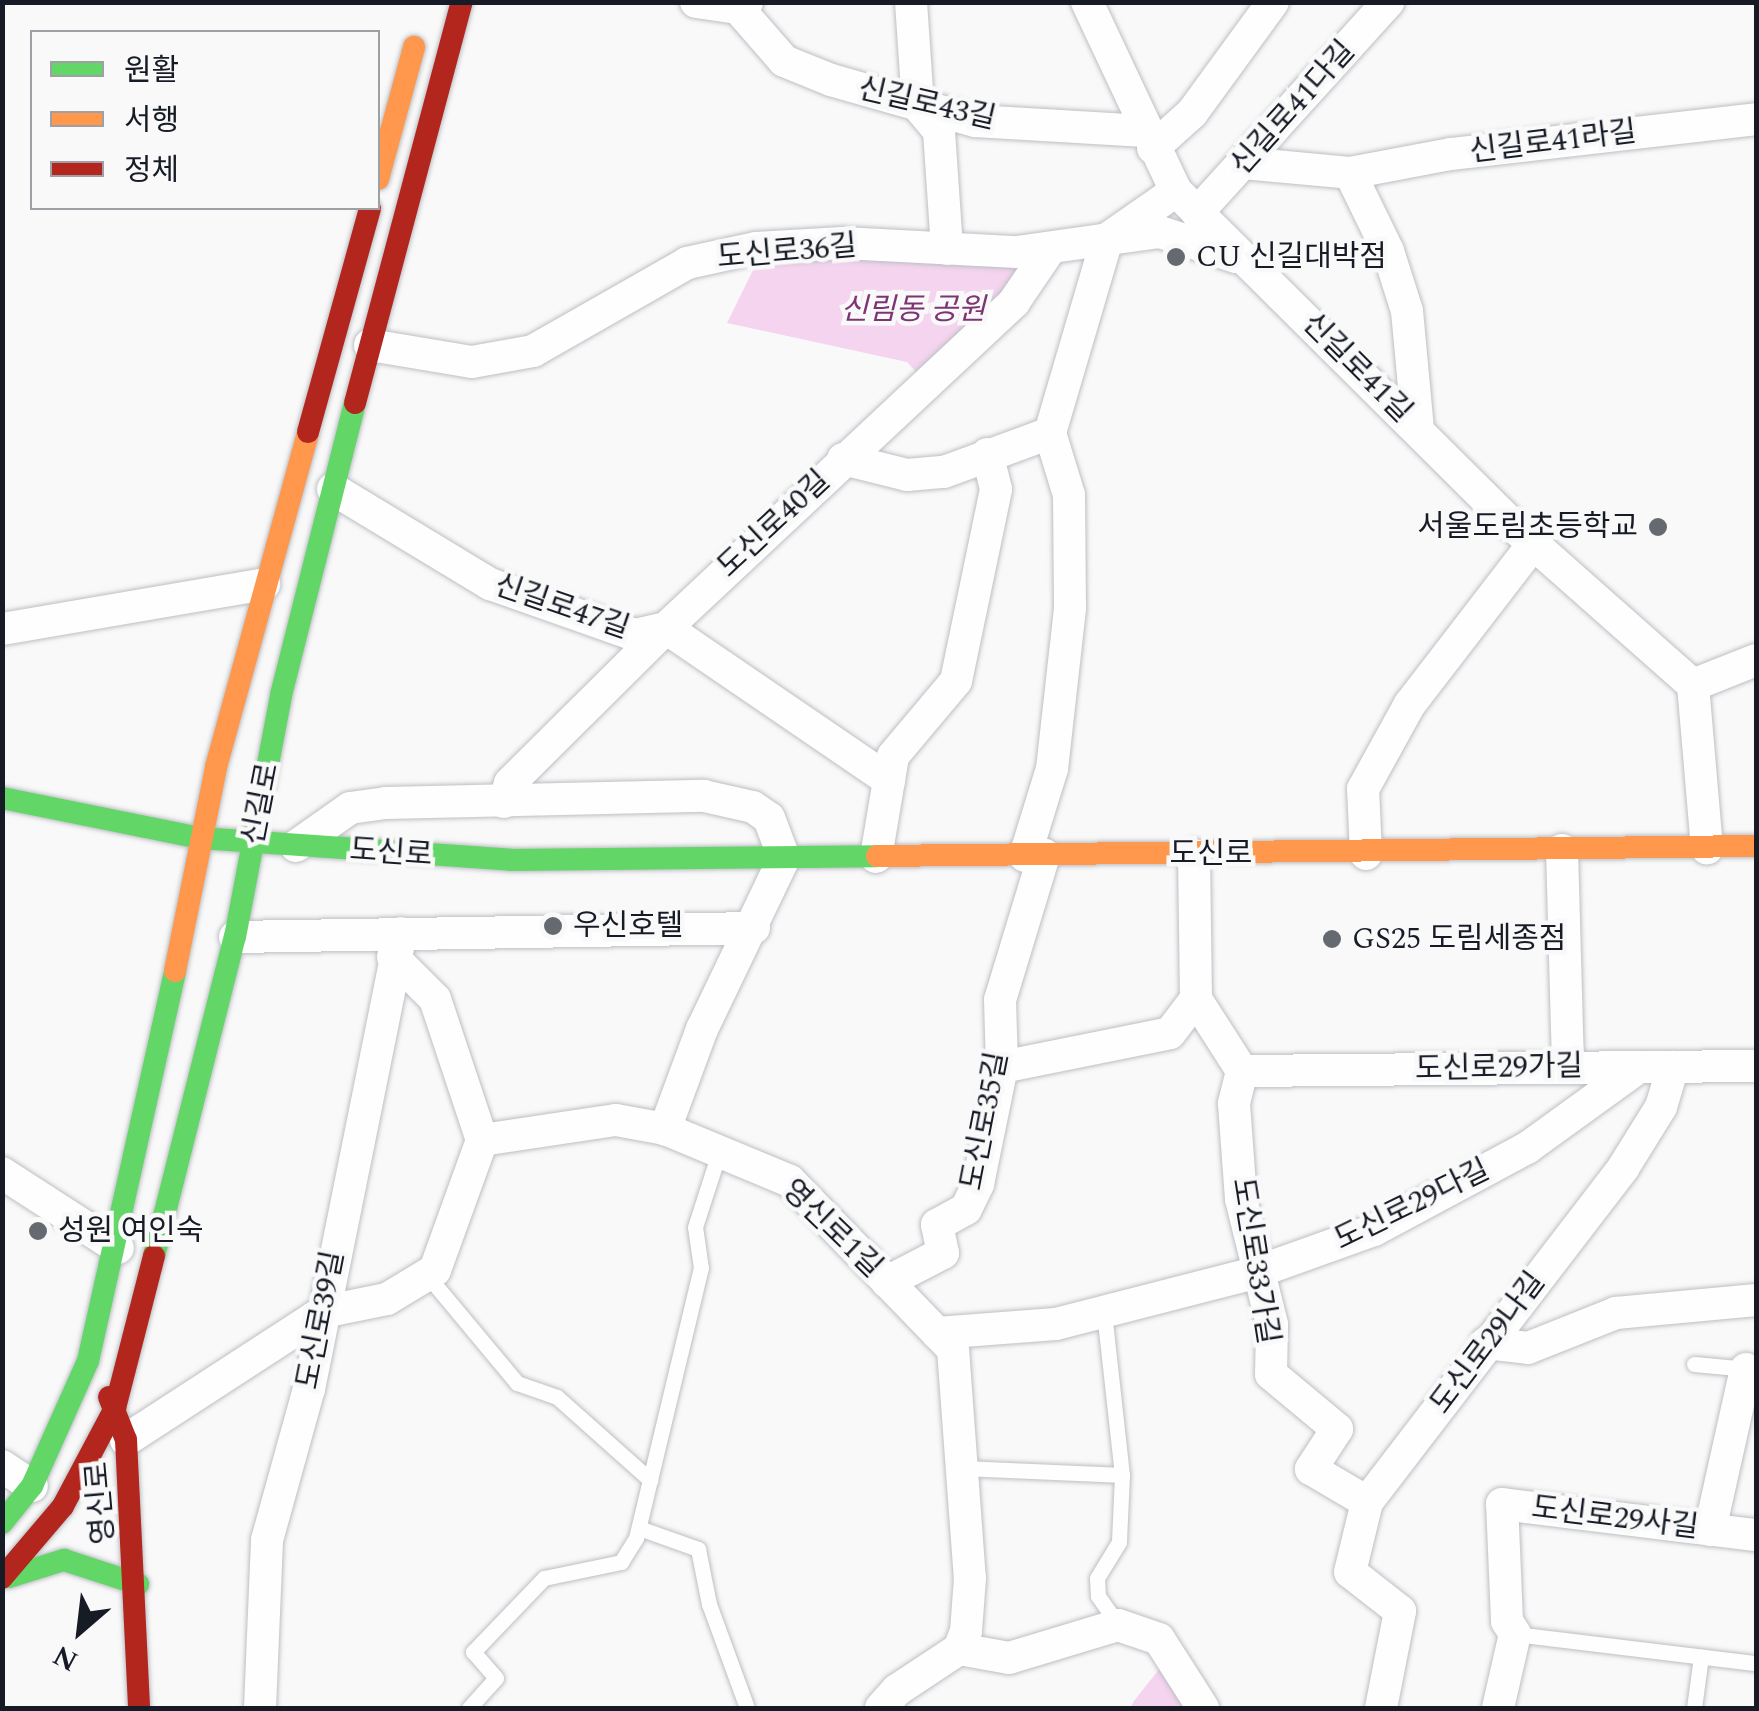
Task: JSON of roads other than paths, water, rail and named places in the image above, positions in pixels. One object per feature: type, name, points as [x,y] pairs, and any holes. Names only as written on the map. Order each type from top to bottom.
[{"type":"main road","name":"신길로","points":[[2,1579],[64,1506],[115,1408],[236,936],[281,695],[462,2]]},
{"type":"main road","points":[[380,172],[421,26]]},
{"type":"main road","name":"신길로","points":[[2,1523],[32,1486],[88,1361],[118,1248],[200,838],[264,584],[369,210]]},
{"type":"main road","name":"도신로","points":[[2,798],[200,838],[511,860],[1756,850]]},
{"type":"main road","name":"영신로","points":[[88,1361],[115,1408],[126,1440],[138,1584],[139,1708]]},
{"type":"main road","points":[[2,1579],[64,1560],[138,1584]]},
{"type":"street","name":"신길로43길","points":[[696,2],[743,5],[784,61],[918,106],[975,121],[1148,140]]},
{"type":"street","points":[[911,2],[918,106],[939,132],[947,249]]},
{"type":"street","name":"신길로41길","points":[[1087,2],[1148,140],[1187,202],[1533,544],[1693,686]]},
{"type":"street","points":[[1148,140],[1192,114],[1273,2]]},
{"type":"street","name":"신길로41다길","points":[[1187,202],[1242,163],[1388,2]]},
{"type":"street","name":"신길로41라길","points":[[1242,163],[1350,173],[1452,154],[1756,119]]},
{"type":"street","points":[[1350,173],[1388,251],[1407,311],[1418,429]]},
{"type":"street","name":"도신로36길","points":[[1108,239],[1187,202]]},
{"type":"street","name":"도신로36길","points":[[370,345],[472,362],[533,352],[687,263],[756,248],[843,242],[947,249],[1050,249],[1160,232],[1246,260]]},
{"type":"street","points":[[1034,856],[1052,769],[1070,608],[1069,495],[1050,433],[1108,239]]},
{"type":"street","name":"도신로40길","points":[[504,802],[510,784],[666,628],[843,458],[1014,302],[1050,249]]},
{"type":"street","points":[[843,458],[906,475],[944,472],[1050,433]]},
{"type":"street","points":[[876,857],[893,756],[956,681],[996,490],[987,454]]},
{"type":"street","name":"신길로47길","points":[[333,489],[490,584],[635,636],[666,628],[889,780]]},
{"type":"street","points":[[1366,854],[1363,789],[1410,704],[1533,544]]},
{"type":"street","points":[[2,629],[264,584]]},
{"type":"street","points":[[1707,848],[1693,686],[1756,660]]},
{"type":"street","points":[[296,846],[350,808],[718,798],[769,818],[784,858],[754,928],[702,1029],[666,1129]]},
{"type":"street","points":[[1562,850],[1568,1068]]},
{"type":"street","points":[[1194,854],[1196,999],[1242,1071]]},
{"type":"street","name":"도신로35길","points":[[888,1282],[943,1252],[937,1226],[966,1209],[1002,1067],[1000,1000],[1034,856]]},
{"type":"street","points":[[236,936],[397,945],[754,928]]},
{"type":"street","points":[[126,1440],[324,1312],[387,1298],[435,1270],[482,1140],[435,999],[397,945]]},
{"type":"street","name":"도신로39길","points":[[260,1708],[267,1540],[324,1312],[397,945]]},
{"type":"street","points":[[1002,1067],[1170,1033],[1196,999]]},
{"type":"street","name":"도신로29가길","points":[[1242,1071],[1756,1066]]},
{"type":"street","name":"도신로29다길","points":[[937,1333],[1056,1324],[1254,1273],[1374,1230],[1527,1148],[1640,1067]]},
{"type":"street","name":"도신로29나길","points":[[1382,1708],[1400,1611],[1350,1572],[1367,1502],[1623,1168],[1661,1108],[1673,1067]]},
{"type":"street","name":"도신로33가길","points":[[1242,1071],[1234,1104],[1254,1273],[1272,1324],[1271,1374],[1337,1429],[1311,1470],[1367,1502]]},
{"type":"street","name":"영신로1길","points":[[482,1140],[616,1120],[666,1129],[718,1156],[790,1181],[953,1349],[970,1578],[960,1649]]},
{"type":"street","points":[[2,1173],[118,1248]]},
{"type":"street","points":[[1486,1343],[1528,1348],[1616,1313],[1756,1300]]},
{"type":"street","points":[[1710,1530],[1751,1370]]},
{"type":"street","points":[[2,1466],[32,1486]]},
{"type":"street","name":"도신로29사길","points":[[1498,1708],[1515,1634],[1507,1621],[1502,1504],[1756,1536]]},
{"type":"street","points":[[881,1708],[897,1690],[960,1649],[1009,1658],[1118,1625],[1159,1639],[1203,1708]]},
{"type":"lane","points":[[469,1708],[496,1678],[472,1652],[544,1578],[621,1562],[639,1528],[701,1268],[696,1227],[718,1156]]},
{"type":"lane","points":[[426,1274],[517,1384],[557,1397],[650,1480]]},
{"type":"lane","points":[[1104,1312],[1122,1475],[1119,1542],[1097,1578],[1098,1596],[1118,1625]]},
{"type":"lane","points":[[1694,1364],[1751,1370]]},
{"type":"lane","points":[[964,1468],[1122,1475]]},
{"type":"lane","points":[[639,1528],[698,1549],[710,1604],[747,1708]]},
{"type":"lane","points":[[1515,1634],[1756,1662]]},
{"type":"lane","points":[[1694,1708],[1701,1656]]},
{"type":"place","name":"CU 신길대박점","points":[[1176,257]]},
{"type":"place","name":"서울도림초등학교","points":[[1658,527]]},
{"type":"place","name":"우신호텔","points":[[553,926]]},
{"type":"place","name":"GS25 도림세종점","points":[[1332,939]]},
{"type":"place","name":"성원 여인숙","points":[[38,1231]]},
{"type":"park label","name":"신림동 공원","points":[[913,310]]}]
